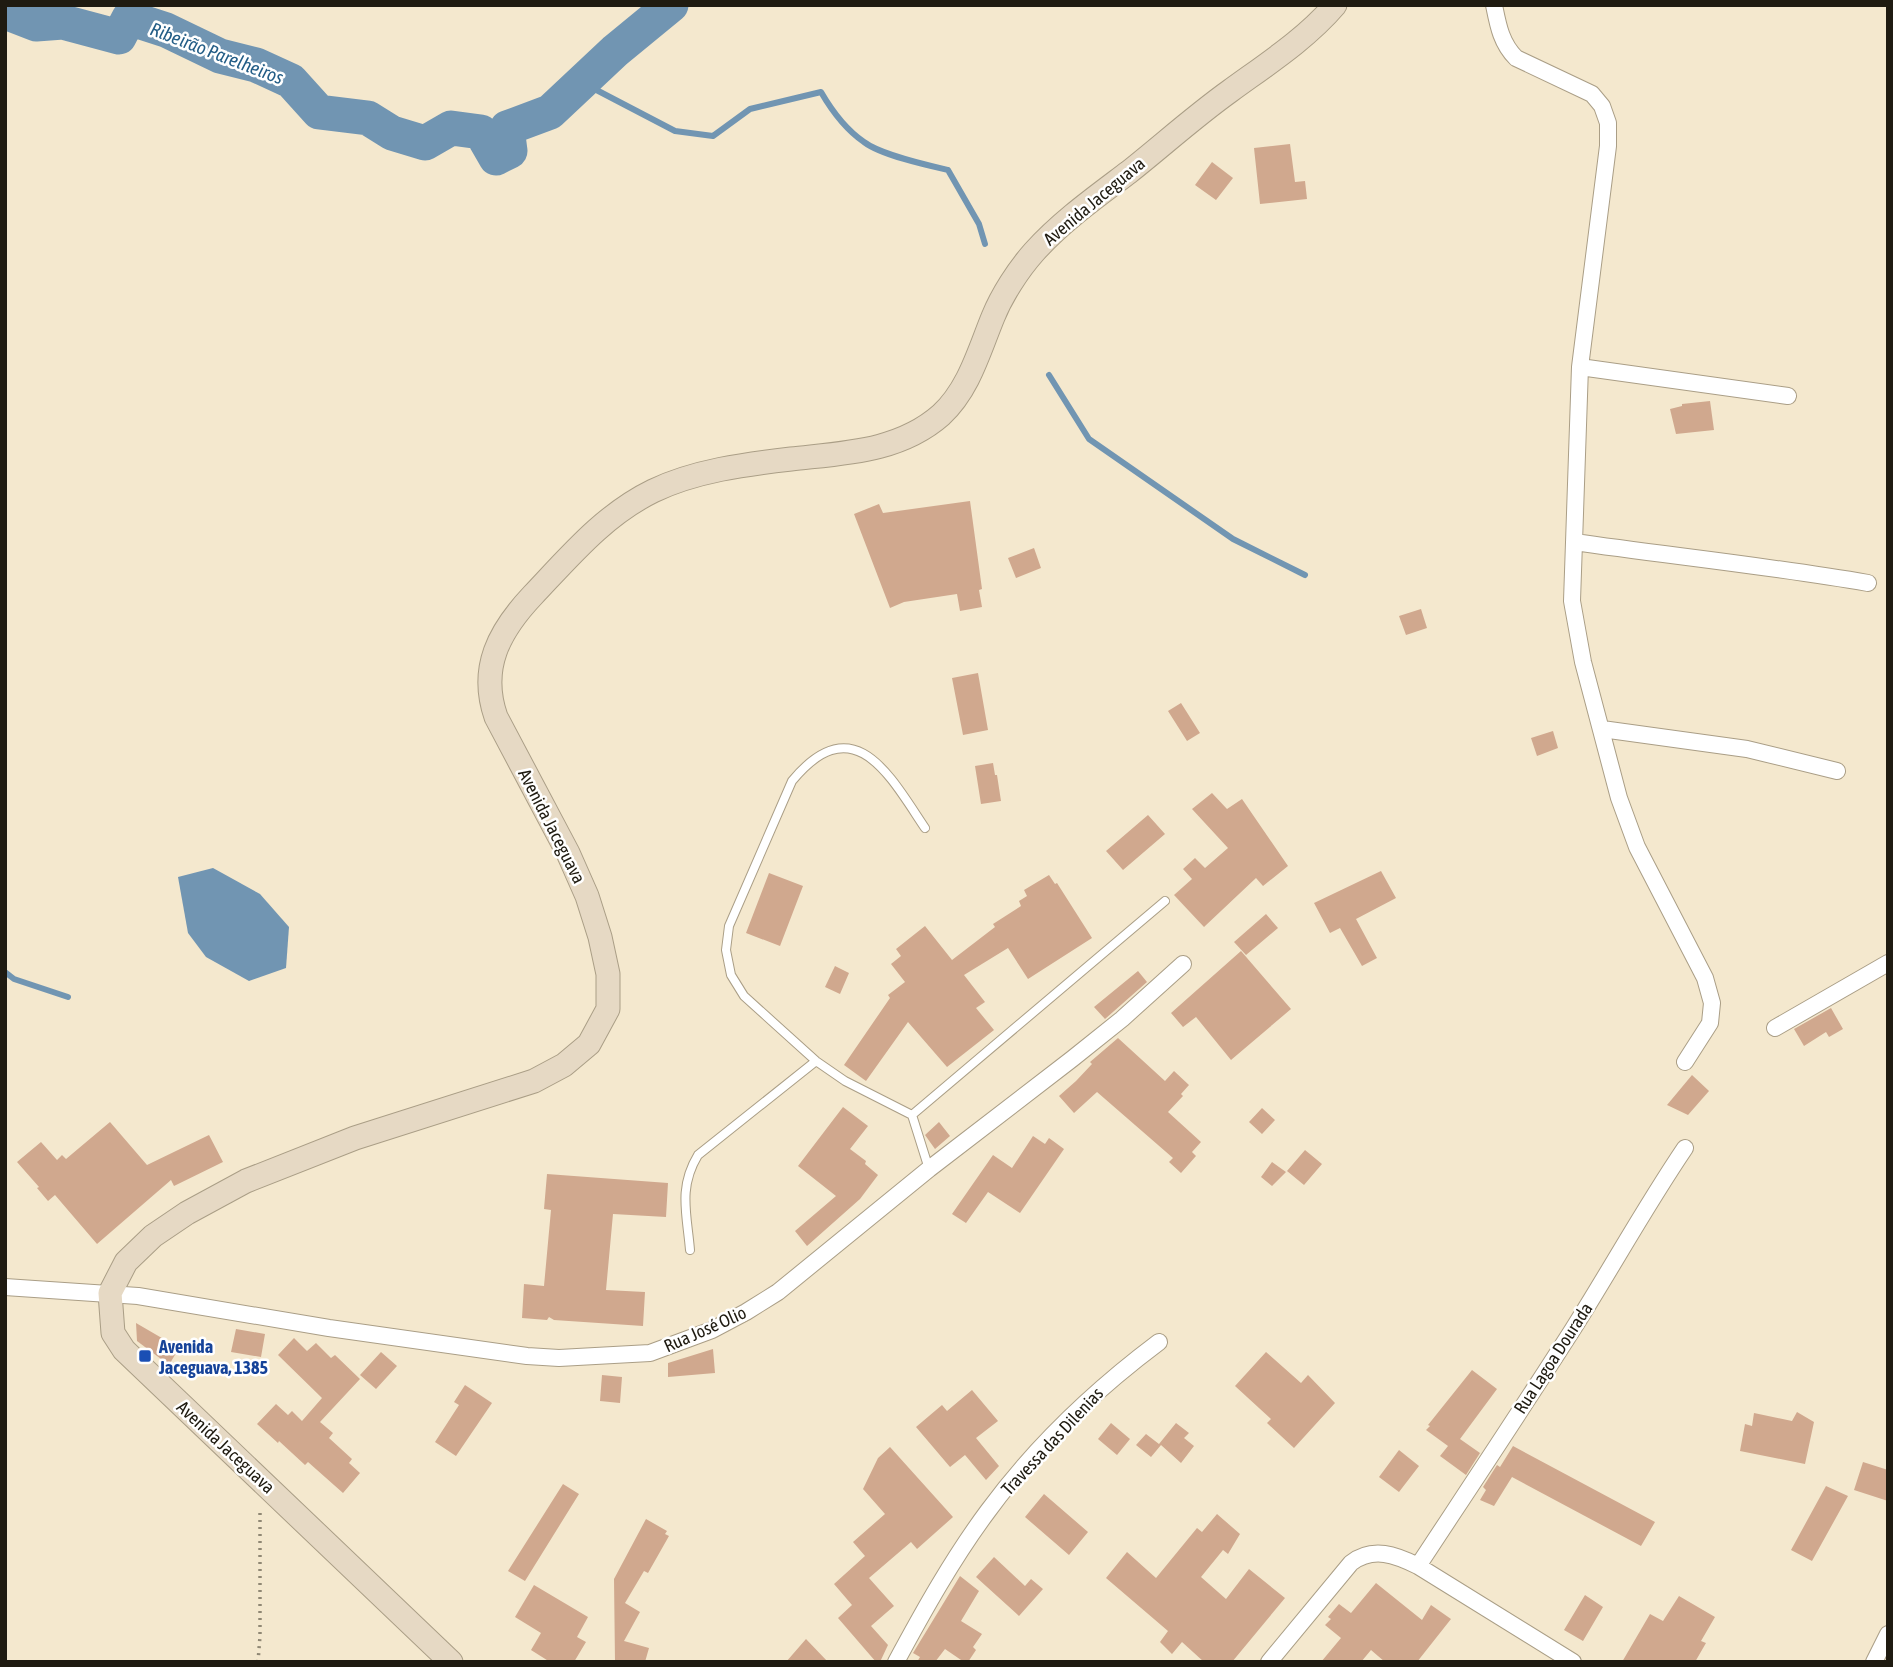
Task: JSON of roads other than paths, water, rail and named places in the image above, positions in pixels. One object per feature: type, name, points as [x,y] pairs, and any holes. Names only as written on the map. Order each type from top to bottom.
[{"type":"main road","name":"Avenida Jaceguava","points":[[451,1662],[124,1350],[113,1333],[110,1293],[126,1262],[153,1236],[187,1213],[246,1181],[355,1138],[534,1081],[564,1065],[589,1044],[608,1009],[608,974],[600,937],[587,896],[489,697],[488,682],[492,660],[498,644],[513,620],[529,599],[593,532],[620,510],[655,490],[720,470],[786,459],[865,451],[901,439],[942,414],[975,365],[994,314],[1032,254],[1090,201],[1318,25],[1335,5]]},
{"type":"street","points":[[1494,5],[1501,37],[1507,49],[1516,58],[1544,73],[1592,94],[1602,106],[1608,123],[1608,146],[1580,367],[1572,601],[1583,662],[1619,798],[1637,847],[1705,978],[1712,1003],[1710,1023],[1685,1062]]},
{"type":"street","points":[[1580,367],[1788,396]]},
{"type":"street","points":[[1574,542],[1704,561],[1780,567],[1868,583]]},
{"type":"street","points":[[1602,729],[1747,749],[1837,771]]},
{"type":"street","points":[[1775,1028],[1888,963]]},
{"type":"street","name":"Rua José Olio","points":[[5,1286],[110,1293],[527,1356],[559,1358],[650,1353],[712,1330],[767,1299],[1122,1019],[1183,964]]},
{"type":"street","name":"Rua Lagoa Dourada","points":[[1418,1566],[1572,1331],[1624,1247],[1644,1208],[1685,1148]]},
{"type":"street","name":"Travessa das Dilenias","points":[[895,1662],[932,1595],[969,1538],[1029,1460],[1109,1381],[1159,1342]]},
{"type":"street","points":[[1269,1662],[1351,1563],[1360,1556],[1373,1553],[1395,1555],[1418,1566],[1573,1662]]},
{"type":"street","points":[[1874,1662],[1888,1634]]},
{"type":"lane","points":[[925,828],[880,764],[863,753],[843,748],[823,754],[806,765],[792,781],[729,926],[726,950],[731,975],[744,996],[816,1061],[845,1081],[912,1115],[929,1169]]},
{"type":"lane","points":[[912,1115],[1165,901]]},
{"type":"lane","points":[[690,1250],[685,1187],[689,1170],[698,1155],[816,1061]]},
{"type":"water","points":[[213,868],[260,894],[289,927],[286,968],[249,981],[206,957],[188,933],[178,877]]},
{"type":"waterway","name":"Ribeirão Parelheiros","points":[[5,12],[36,24],[63,22],[119,37],[129,18],[166,30],[220,56],[256,65],[291,81],[319,112],[368,118],[392,133],[425,143],[451,128],[481,132],[496,158],[510,151],[507,128],[550,112],[615,51],[671,5]]},
{"type":"waterway","points":[[583,83],[675,131],[713,136],[750,109],[821,92],[845,125],[872,147],[904,159],[948,170],[979,224],[985,244]]},
{"type":"waterway","points":[[1049,375],[1089,439],[1233,539],[1305,575]]},
{"type":"waterway","points":[[5,972],[14,979],[68,997]]},
{"type":"place","name":"Avenida Jaceguava, 1385","points":[[145,1356]]}]
